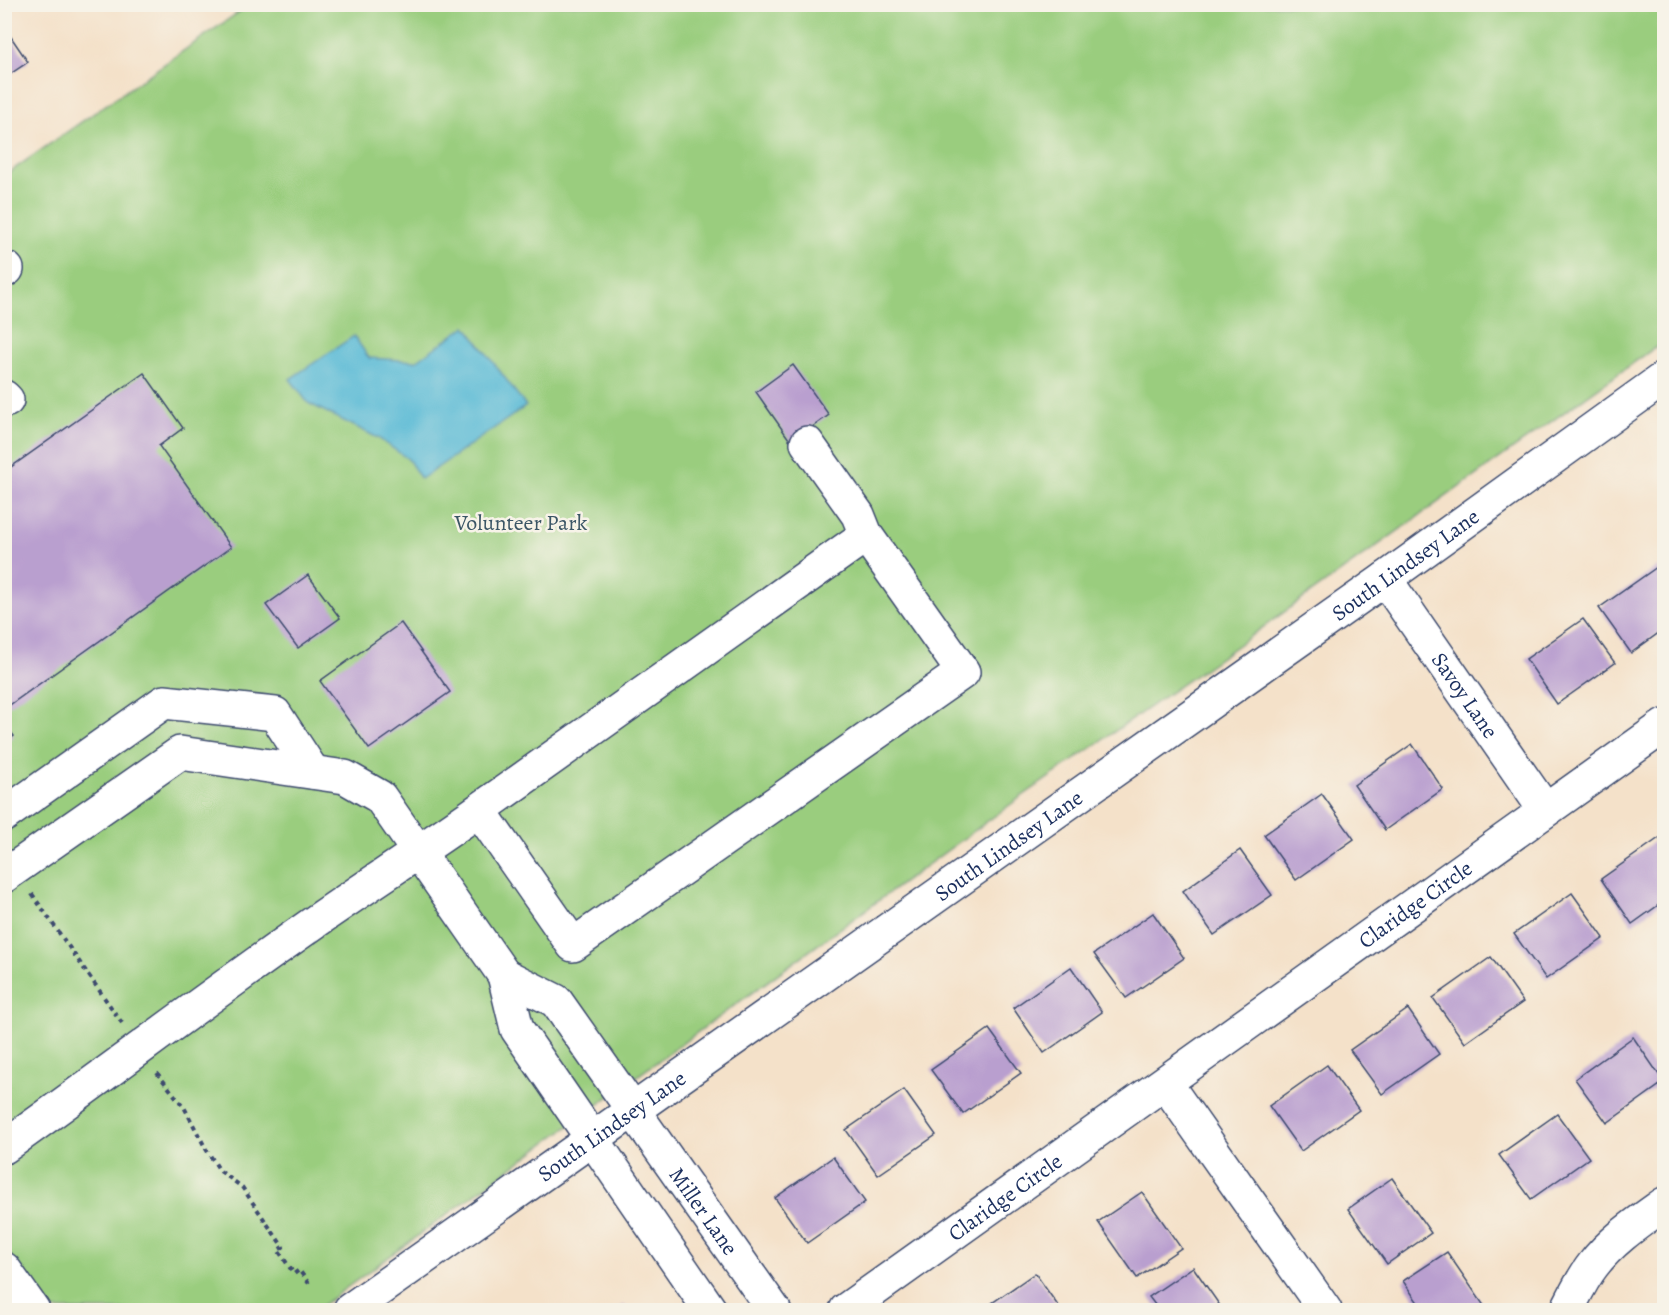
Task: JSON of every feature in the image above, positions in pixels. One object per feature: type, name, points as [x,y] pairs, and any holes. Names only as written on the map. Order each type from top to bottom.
[{"type":"street","name":"South Lindsey Lane","points":[[350,1311],[1385,579],[1665,378]]},
{"type":"street","points":[[479,810],[573,945],[963,672],[866,535],[858,515],[807,443]]},
{"type":"street","points":[[4,1147],[325,915],[419,853],[866,535]]},
{"type":"street","name":"Savoy Lane","points":[[1385,579],[1545,810]]},
{"type":"street","points":[[4,815],[164,702],[275,714],[313,772]]},
{"type":"street","name":"Claridge Circle","points":[[846,1311],[1665,726]]},
{"type":"street","points":[[4,876],[180,753],[345,777],[380,797],[504,975],[517,1029],[710,1311]]},
{"type":"street","name":"Miller Lane","points":[[504,975],[556,1001],[635,1110],[774,1311]]},
{"type":"street","points":[[1166,1084],[1325,1311]]},
{"type":"street","points":[[1567,1311],[1592,1266],[1609,1247],[1632,1227],[1665,1204]]},
{"type":"street","points":[[4,1269],[33,1311]]},
{"type":"green space","name":"Volunteer Park","points":[[249,5],[1664,5],[1664,341],[1014,802],[316,1310],[5,1310],[4,176]]},
{"type":"water","points":[[466,326],[526,406],[421,479],[408,459],[378,438],[308,403],[290,379],[354,336],[369,358],[416,361]]},
{"type":"building","points":[[9,34],[28,62],[4,78],[4,37]]},
{"type":"building","points":[[793,365],[829,415],[791,442],[756,392]]},
{"type":"building","points":[[144,373],[183,428],[159,446],[231,547],[4,709],[4,472]]},
{"type":"building","points":[[1657,567],[1664,577],[1664,629],[1631,653],[1599,608]]},
{"type":"building","points":[[308,575],[340,618],[298,648],[266,605]]},
{"type":"building","points":[[1583,619],[1615,663],[1557,704],[1526,659]]},
{"type":"building","points":[[401,623],[450,692],[369,749],[320,681]]},
{"type":"building","points":[[4,723],[14,736],[4,743]]},
{"type":"building","points":[[1412,744],[1443,789],[1385,830],[1354,785]]},
{"type":"building","points":[[1322,794],[1354,839],[1296,880],[1264,835]]},
{"type":"building","points":[[1659,838],[1664,846],[1664,901],[1632,924],[1601,879]]},
{"type":"building","points":[[1240,850],[1272,895],[1214,935],[1183,891]]},
{"type":"building","points":[[1572,893],[1604,938],[1546,979],[1514,934]]},
{"type":"building","points":[[1153,913],[1184,958],[1126,998],[1094,954]]},
{"type":"building","points":[[1491,957],[1523,1002],[1465,1043],[1433,998]]},
{"type":"building","points":[[1071,967],[1102,1012],[1044,1053],[1013,1008]]},
{"type":"building","points":[[1408,1009],[1439,1054],[1382,1094],[1350,1050]]},
{"type":"building","points":[[989,1029],[1021,1073],[963,1114],[931,1070]]},
{"type":"building","points":[[1633,1037],[1664,1082],[1607,1123],[1575,1079]]},
{"type":"building","points":[[1327,1065],[1359,1110],[1301,1151],[1269,1106]]},
{"type":"building","points":[[904,1090],[936,1135],[878,1175],[846,1130]]},
{"type":"building","points":[[1557,1114],[1589,1158],[1531,1199],[1499,1155]]},
{"type":"building","points":[[833,1157],[865,1202],[807,1243],[775,1198]]},
{"type":"building","points":[[1392,1178],[1431,1233],[1387,1264],[1348,1209]]},
{"type":"building","points":[[1142,1192],[1181,1248],[1137,1278],[1098,1222]]},
{"type":"building","points":[[1447,1252],[1487,1310],[1423,1310],[1403,1281]]},
{"type":"building","points":[[1193,1267],[1223,1310],[1159,1310],[1149,1297]]},
{"type":"building","points":[[1035,1273],[1061,1310],[982,1310]]},
{"type":"building","points":[[624,1305],[628,1310],[616,1310]]}]
